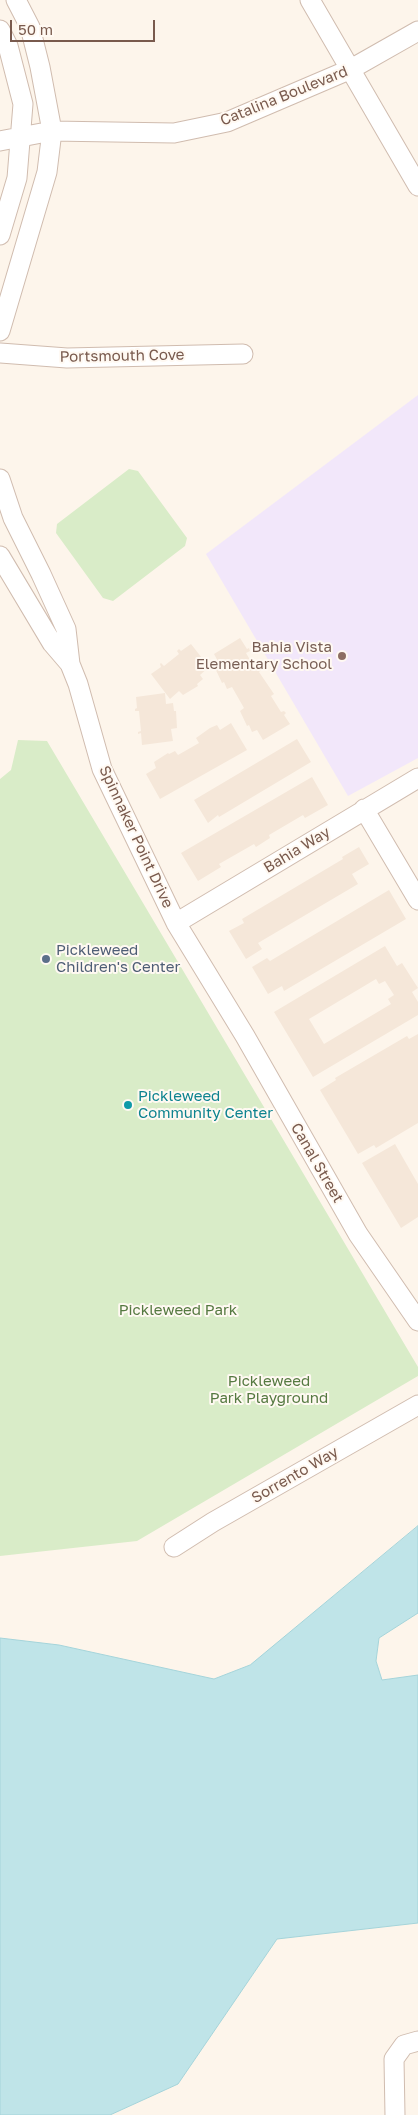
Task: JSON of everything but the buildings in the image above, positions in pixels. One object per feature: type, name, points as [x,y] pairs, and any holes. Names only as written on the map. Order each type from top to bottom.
[{"type":"street","points":[[0,331],[47,172],[52,130],[40,67],[30,28],[16,0]]},
{"type":"street","points":[[310,0],[418,186]]},
{"type":"street","points":[[0,30],[8,46],[23,104],[16,178],[0,235]]},
{"type":"street","name":"Catalina Boulevard","points":[[0,141],[52,130],[174,133],[227,122],[351,69],[418,31]]},
{"type":"street","name":"Portsmouth Cove","points":[[0,353],[67,358],[243,354]]},
{"type":"street","name":"Spinnaker Point Drive","points":[[0,479],[13,518],[66,629],[70,664],[78,684],[102,769],[176,922]]},
{"type":"street","name":"Spinnaker Point Drive","points":[[0,556],[52,643],[70,664]]},
{"type":"street","name":"Bahia Way","points":[[176,922],[418,778]]},
{"type":"street","points":[[364,809],[418,900]]},
{"type":"street","name":"Canal Street","points":[[176,922],[245,1036],[358,1234],[418,1321]]},
{"type":"street","name":"Sorrento Way","points":[[174,1547],[213,1522],[418,1405]]},
{"type":"street","points":[[395,2115],[394,2060],[404,2045],[418,2041]]},
{"type":"shaded area","name":"Bahia Vista Elementary School","points":[[418,395],[418,758],[348,796],[206,554]]},
{"type":"shaded area","points":[[240,638],[247,649],[249,648],[250,651],[246,653],[256,670],[260,668],[259,672],[274,694],[271,696],[281,712],[284,711],[286,713],[284,715],[290,724],[263,740],[257,730],[252,732],[249,725],[247,726],[240,711],[244,708],[232,687],[227,689],[224,682],[222,683],[215,668],[220,665],[214,654]]},
{"type":"shaded area","points":[[191,644],[209,667],[200,675],[203,679],[197,684],[198,686],[183,695],[179,691],[170,699],[151,674],[161,667],[161,663],[164,666],[179,654],[177,651],[179,649],[181,651]]},
{"type":"shaded area","points":[[165,693],[166,704],[173,703],[174,711],[176,711],[177,728],[171,729],[173,741],[142,745],[141,733],[138,734],[141,731],[139,711],[135,711],[137,708],[136,697]]},
{"type":"shaded area","points":[[231,723],[247,750],[160,799],[146,774],[156,768],[154,762],[168,753],[175,751],[178,755],[199,743],[196,738],[210,728],[217,725],[220,730]]},
{"type":"shaded area","points":[[297,739],[311,762],[219,817],[218,815],[208,823],[194,800]]},
{"type":"shaded area","points":[[312,777],[328,805],[305,818],[303,815],[269,835],[270,838],[256,847],[254,844],[219,864],[221,867],[198,881],[181,853]]},
{"type":"shaded area","points":[[359,847],[369,864],[352,874],[358,884],[258,943],[262,949],[246,959],[229,931],[244,923],[242,919],[343,859],[342,857]]},
{"type":"shaded area","points":[[389,890],[406,919],[284,991],[282,986],[268,994],[252,967],[267,958],[270,961]]},
{"type":"shaded area","points":[[385,946],[397,966],[402,963],[418,988],[412,992],[418,1002],[418,1015],[313,1077],[274,1012]],"holes":[[[376,979],[379,984],[385,981],[394,995],[388,999],[391,1004],[324,1044],[309,1019]]]},
{"type":"shaded area","points":[[418,1034],[418,1123],[376,1148],[374,1145],[358,1154],[320,1090],[336,1080],[335,1078],[407,1036],[409,1039]]},
{"type":"shaded area","points":[[395,1144],[418,1184],[418,1217],[401,1228],[362,1163]]},
{"type":"green space","points":[[129,469],[138,471],[187,538],[185,546],[113,601],[103,598],[56,533],[57,524]]},
{"type":"green space","name":"Pickleweed Park","points":[[18,740],[47,741],[418,1367],[418,1376],[137,1541],[0,1556],[0,779],[11,770]]},
{"type":"water","points":[[418,1526],[418,1613],[379,1638],[376,1661],[382,1680],[418,1675],[418,1923],[277,1939],[178,2084],[110,2115],[0,2115],[0,1638],[59,1645],[214,1679],[250,1665]]},
{"type":"place","name":"Bahia Vista Elementary School","points":[[342,656]]},
{"type":"place","name":"Pickleweed Children's Center","points":[[46,959]]},
{"type":"place","name":"Pickleweed Community Center","points":[[128,1105]]},
{"type":"park label","name":"Pickleweed Park Playground","points":[[269,1390]]}]
